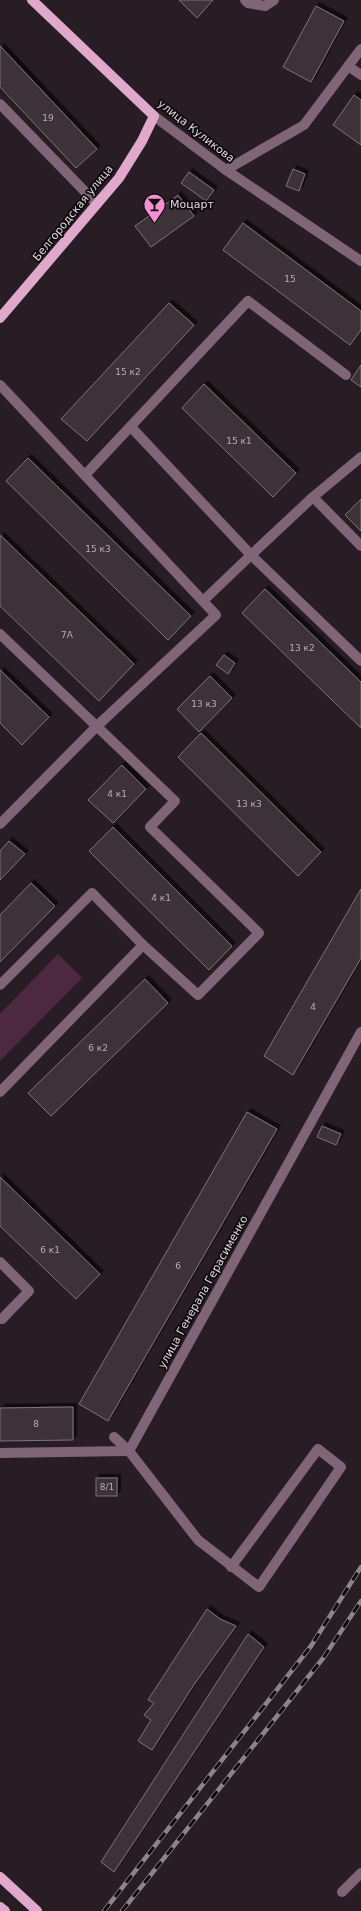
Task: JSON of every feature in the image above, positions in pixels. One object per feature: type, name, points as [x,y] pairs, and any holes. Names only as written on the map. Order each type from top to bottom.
[{"type":"main road","name":"улица Куликова","points":[[32,0],[154,116]]},
{"type":"main road","name":"Белгородская улица","points":[[0,318],[119,178],[142,141],[154,116]]},
{"type":"main road","points":[[0,1877],[37,1911]]},
{"type":"main road","points":[[0,1907],[5,1911]]},
{"type":"street","points":[[245,0],[248,3],[265,6],[274,0]]},
{"type":"street","points":[[226,170],[304,125],[361,49]]},
{"type":"street","points":[[348,66],[361,76]]},
{"type":"street","points":[[0,104],[97,204]]},
{"type":"street","name":"улица Куликова","points":[[154,116],[226,170],[361,261]]},
{"type":"street","points":[[85,475],[248,301],[346,375]]},
{"type":"street","points":[[0,385],[216,615],[97,726],[0,824]]},
{"type":"street","points":[[131,427],[251,556],[361,661]]},
{"type":"street","points":[[203,601],[313,497],[361,458]]},
{"type":"street","points":[[313,497],[361,546]]},
{"type":"street","points":[[0,634],[175,801],[150,827],[259,933],[198,995],[144,945],[92,893],[0,985]]},
{"type":"street","points":[[0,1092],[144,945]]},
{"type":"street","name":"улица Генерала Герасименко","points":[[129,1451],[361,1032]]},
{"type":"street","points":[[0,1262],[29,1290],[2,1319],[0,1319]]},
{"type":"street","points":[[114,1437],[129,1451],[198,1540],[231,1567],[259,1587],[340,1467],[318,1449],[231,1567]]},
{"type":"street","points":[[0,1453],[129,1451]]},
{"type":"street","points":[[342,1892],[361,1873]]},
{"type":"shaded area","points":[[58,954],[82,978],[0,1061],[0,1014]]},
{"type":"building","points":[[179,0],[213,0],[197,18]]},
{"type":"building","points":[[316,6],[344,21],[311,82],[283,67]]},
{"type":"building","points":[[0,46],[97,149],[76,168],[0,87]]},
{"type":"building","points":[[354,95],[361,100],[361,145],[333,125]]},
{"type":"building","points":[[293,169],[305,174],[299,191],[286,186]]},
{"type":"building","points":[[189,172],[214,190],[206,201],[181,183]]},
{"type":"building","points":[[178,195],[194,216],[151,247],[135,226]]},
{"type":"building","points":[[243,223],[361,311],[361,330],[350,345],[223,250]]},
{"type":"building","points":[[169,303],[194,325],[87,441],[61,419]]},
{"type":"building","points":[[361,365],[361,387],[351,380]]},
{"type":"building","points":[[204,384],[296,473],[273,497],[182,408]]},
{"type":"building","points":[[28,458],[191,616],[168,640],[6,481]]},
{"type":"building","points":[[361,499],[361,531],[345,515]]},
{"type":"building","points":[[0,535],[134,664],[99,701],[0,606]]},
{"type":"building","points":[[265,589],[361,682],[361,728],[242,613]]},
{"type":"building","points":[[224,655],[235,663],[228,674],[216,665]]},
{"type":"building","points":[[0,670],[49,717],[22,745],[0,723]]},
{"type":"building","points":[[210,676],[232,698],[199,732],[177,709]]},
{"type":"building","points":[[201,733],[321,852],[298,876],[178,757]]},
{"type":"building","points":[[122,765],[146,789],[113,823],[88,800]]},
{"type":"building","points":[[113,827],[232,946],[209,970],[89,851]]},
{"type":"building","points":[[9,841],[25,854],[0,880],[0,851]]},
{"type":"building","points":[[31,883],[55,906],[0,962],[0,915]]},
{"type":"building","points":[[361,889],[361,958],[293,1075],[264,1056]]},
{"type":"building","points":[[145,979],[168,1003],[51,1116],[28,1093]]},
{"type":"building","points":[[247,1112],[277,1129],[108,1421],[79,1404]]},
{"type":"building","points":[[322,1126],[341,1134],[336,1145],[317,1137]]},
{"type":"building","points":[[0,1177],[100,1274],[76,1299],[0,1226]]},
{"type":"building","points":[[73,1407],[73,1440],[0,1441],[0,1408]]},
{"type":"building","points":[[96,1478],[117,1478],[117,1496],[96,1496]]},
{"type":"building","points":[[207,1609],[220,1619],[236,1626],[193,1686],[152,1750],[138,1741],[151,1720],[144,1715],[154,1703],[148,1700]]},
{"type":"building","points":[[248,1634],[264,1647],[114,1872],[101,1862]]},
{"type":"railway","points":[[104,1911],[311,1646],[361,1567]]},
{"type":"railway","points":[[122,1911],[324,1657],[361,1601]]},
{"type":"place","name":"Моцарт","points":[[155,224]]}]
